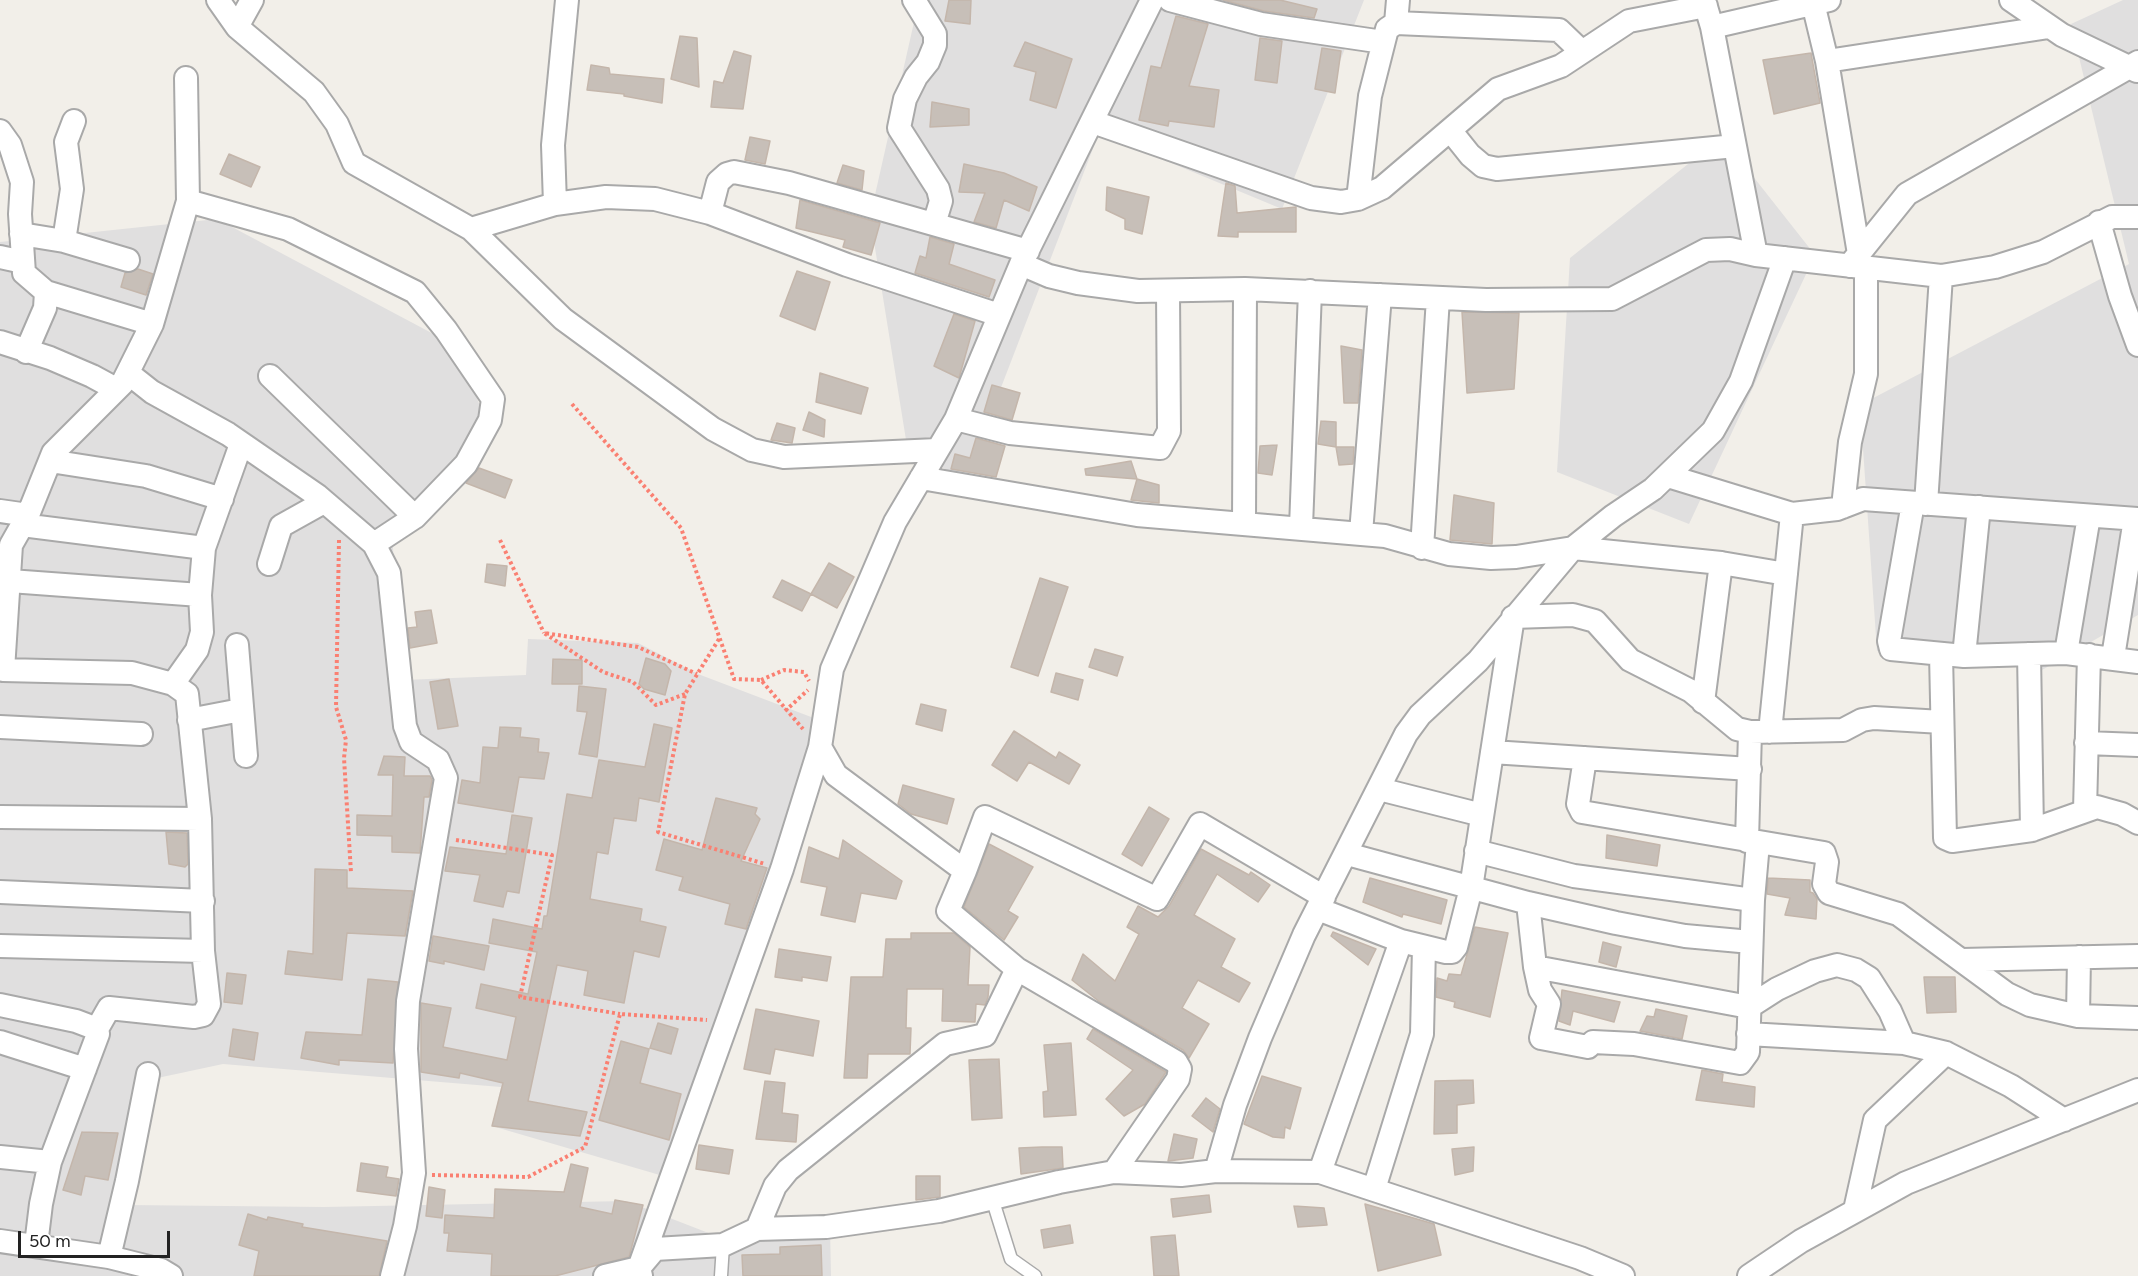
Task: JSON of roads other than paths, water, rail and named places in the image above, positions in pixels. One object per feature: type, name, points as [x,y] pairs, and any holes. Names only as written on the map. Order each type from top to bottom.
[{"type":"street","points":[[218,0],[237,27],[314,92],[337,124],[354,163],[471,229],[563,319],[713,429],[752,450],[784,457],[937,450]]},
{"type":"street","points":[[237,27],[252,0]]},
{"type":"street","points":[[555,204],[553,145],[567,0]]},
{"type":"street","points":[[914,0],[935,34],[935,45],[905,99],[899,128],[938,189],[941,201],[934,224]]},
{"type":"street","points":[[640,1272],[782,869],[820,747],[832,669],[895,522],[956,418],[1024,257],[1152,0]]},
{"type":"street","points":[[1170,0],[1261,24],[1383,42]]},
{"type":"street","points":[[1396,23],[1398,0]]},
{"type":"street","points":[[2011,0],[2049,27],[2135,66]]},
{"type":"street","points":[[1093,122],[1311,198],[1341,202],[1358,199],[1382,188],[1498,89],[1546,73],[1629,21],[1707,11],[1821,1],[1827,61],[1858,263],[1866,374],[1851,442],[1844,507]]},
{"type":"street","points":[[1707,11],[1756,255]]},
{"type":"street","points":[[1358,199],[1370,96],[1387,29],[1396,23],[1559,30],[1582,52]]},
{"type":"street","points":[[1827,61],[2049,27]]},
{"type":"street","points":[[1858,263],[1907,194],[2135,66]]},
{"type":"street","points":[[36,1245],[41,1204],[50,1162],[86,1069],[98,1034],[97,1029],[109,1008],[194,1017],[203,1015],[209,1004],[203,951],[200,819],[187,694],[173,684],[132,673],[1,678],[10,581],[5,547],[25,520],[54,453],[122,381],[152,324],[188,201],[186,78]]},
{"type":"street","points":[[64,241],[72,189],[66,142],[74,121]]},
{"type":"street","points":[[1450,130],[1476,161],[1483,166],[1497,169],[1735,146]]},
{"type":"street","points":[[0,131],[10,144],[22,182],[21,234],[24,273],[46,292],[152,324]]},
{"type":"street","points":[[710,213],[718,182],[727,174],[734,172],[789,183],[934,224],[1024,257],[1049,276],[1078,283],[1168,292],[1245,289],[1486,300],[1612,299],[1706,250],[1730,249],[1756,255],[1858,263],[1941,276],[1995,267],[2043,252],[2112,217],[2138,217]]},
{"type":"street","points":[[471,229],[555,204],[606,197],[655,199],[710,213],[847,265],[999,315]]},
{"type":"street","points":[[188,201],[288,229],[415,292],[446,330],[493,399],[490,420],[465,464],[415,517],[374,544]]},
{"type":"street","points":[[2099,222],[2120,296],[2138,345]]},
{"type":"street","points":[[21,234],[64,241],[129,260]]},
{"type":"street","points":[[0,257],[23,262]]},
{"type":"street","points":[[1216,1171],[1260,1038],[1321,903],[1406,734],[1420,715],[1478,661],[1513,617],[1574,548],[1668,476],[1713,431],[1742,381],[1785,258]]},
{"type":"street","points":[[1941,276],[1920,503],[1891,650],[1953,655],[2066,653],[2113,657],[2138,662]]},
{"type":"street","points":[[1244,523],[1245,289]]},
{"type":"street","points":[[1301,527],[1310,291]]},
{"type":"street","points":[[26,352],[45,308],[46,292]]},
{"type":"street","points":[[956,418],[1010,433],[1161,448],[1169,431],[1168,292]]},
{"type":"street","points":[[1361,533],[1380,295]]},
{"type":"street","points":[[1422,548],[1438,298]]},
{"type":"street","points":[[0,342],[152,392],[242,444],[332,509],[374,544],[389,573],[405,726],[411,742],[438,760],[446,778],[408,1001],[406,1049],[414,1173],[405,1226],[392,1276]]},
{"type":"street","points":[[270,376],[415,517]]},
{"type":"street","points":[[173,684],[197,650],[202,632],[200,595],[204,548],[242,444]]},
{"type":"street","points":[[50,461],[146,476],[222,499]]},
{"type":"street","points":[[1668,476],[1792,514],[1844,507],[1863,499],[2136,519],[2113,657]]},
{"type":"street","points":[[921,478],[1137,515],[1301,527],[1385,536],[1422,548],[1491,558],[1574,548],[1720,563],[1786,574]]},
{"type":"street","points":[[1979,507],[1942,722],[1946,838],[1952,841],[2032,830],[2097,807],[2122,814],[2138,823]]},
{"type":"street","points":[[269,564],[281,526],[332,509]]},
{"type":"street","points":[[0,511],[25,520],[204,548]]},
{"type":"street","points":[[1528,903],[1535,967],[1540,990],[1549,1004],[1541,1038],[1588,1047],[1593,1042],[1634,1044],[1740,1063],[1748,1052],[1753,900],[1750,769],[1760,732],[1786,574],[1792,514]]},
{"type":"street","points":[[2066,653],[2089,516]]},
{"type":"street","points":[[1703,702],[1720,563]]},
{"type":"street","points":[[10,581],[200,595]]},
{"type":"street","points":[[1513,617],[1573,615],[1595,621],[1630,660],[1691,691],[1729,724],[1760,732],[1843,730],[1862,720],[1874,718],[1942,722]]},
{"type":"street","points":[[1114,1172],[1178,1078],[1180,1068],[1176,1062],[1017,969],[948,911],[985,817],[1157,899],[1200,824],[1321,903],[1401,941],[1452,952],[1456,947],[1471,888],[1513,617]]},
{"type":"street","points":[[237,645],[246,756]]},
{"type":"street","points":[[2029,654],[2032,830]]},
{"type":"street","points":[[2085,810],[2089,655]]},
{"type":"street","points":[[189,720],[241,710]]},
{"type":"street","points":[[0,727],[141,734]]},
{"type":"street","points":[[2086,743],[2138,745]]},
{"type":"street","points":[[820,747],[836,775],[965,871]]},
{"type":"street","points":[[1492,752],[1750,769]]},
{"type":"street","points":[[1585,758],[1578,804],[1582,812],[1824,853],[1827,862],[1824,884],[1829,893],[1898,914],[2007,994],[2023,1001],[2078,1016],[2138,1018]]},
{"type":"street","points":[[1379,789],[1482,815]]},
{"type":"street","points":[[0,818],[200,819]]},
{"type":"street","points":[[1476,851],[1574,876],[1753,900]]},
{"type":"street","points":[[1347,854],[1528,903],[1685,936],[1751,942]]},
{"type":"street","points":[[0,892],[203,902]]},
{"type":"street","points":[[1320,1172],[1401,941]]},
{"type":"street","points":[[0,946],[203,951]]},
{"type":"street","points":[[1374,1189],[1422,1034],[1425,947]]},
{"type":"street","points":[[1962,960],[2138,956]]},
{"type":"street","points":[[2078,1016],[2079,957]]},
{"type":"street","points":[[1535,967],[1749,1007],[1777,989],[1815,971],[1837,965],[1856,970],[1869,978],[1890,1011],[1905,1043]]},
{"type":"street","points":[[757,1229],[775,1186],[788,1170],[945,1044],[985,1035],[1017,969]]},
{"type":"street","points":[[0,1005],[75,1021],[97,1029]]},
{"type":"street","points":[[1748,1034],[1905,1043],[1946,1053],[2011,1086],[2064,1120]]},
{"type":"street","points":[[0,1042],[86,1069]]},
{"type":"street","points":[[1855,1210],[1875,1120],[1946,1053]]},
{"type":"street","points":[[109,1257],[128,1181],[148,1074]]},
{"type":"street","points":[[1749,1276],[1801,1241],[1906,1183],[2138,1090]]},
{"type":"street","points":[[0,1157],[50,1162]]},
{"type":"street","points":[[640,1272],[655,1249],[723,1245],[757,1229],[826,1227],[939,1211],[1114,1172],[1181,1175],[1216,1171],[1320,1172],[1580,1258],[1623,1276]]},
{"type":"street","points":[[0,1241],[109,1257],[161,1270],[171,1276]]},
{"type":"street","points":[[605,1276],[640,1272]]},
{"type":"lane","points":[[992,1198],[1011,1259],[1035,1276]]},
{"type":"lane","points":[[721,1276],[723,1245]]}]
